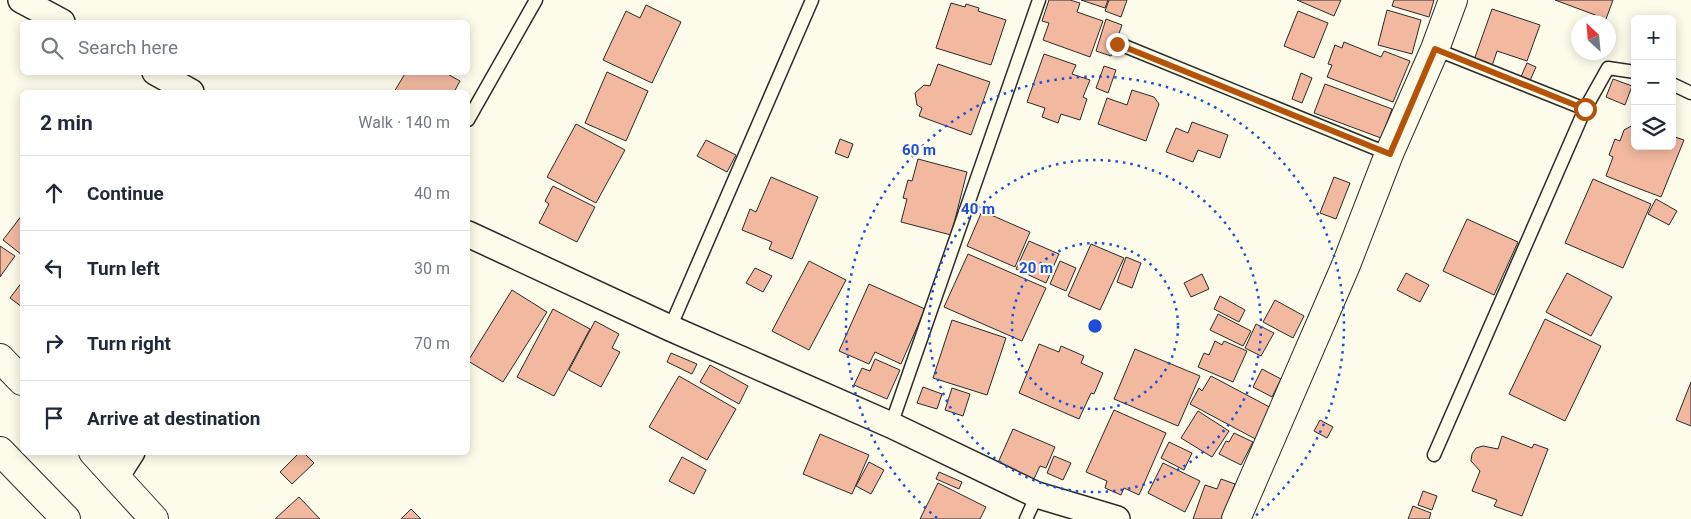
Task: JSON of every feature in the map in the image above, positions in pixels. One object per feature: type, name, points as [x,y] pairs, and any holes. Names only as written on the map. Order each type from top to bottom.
[{"type":"main road","points":[[1236,519],[1346,264],[1435,49],[1453,0]]},
{"type":"main road","points":[[0,358],[20,379]]},
{"type":"main road","points":[[0,451],[66,519]]},
{"type":"main road","points":[[96,455],[154,519]]},
{"type":"street","points":[[21,0],[58,20]]},
{"type":"street","points":[[160,75],[187,90]]},
{"type":"street","points":[[470,235],[670,328],[891,425],[1037,495],[1117,519]]},
{"type":"street","points":[[116,477],[130,455]]},
{"type":"lane","points":[[470,116],[536,0]]},
{"type":"lane","points":[[670,328],[812,0]]},
{"type":"lane","points":[[891,425],[1039,0]]},
{"type":"lane","points":[[1117,44],[1390,154]]},
{"type":"lane","points":[[1435,49],[1585,109]]},
{"type":"lane","points":[[1434,455],[1585,109],[1608,68],[1631,71]]},
{"type":"lane","points":[[1676,86],[1691,94]]},
{"type":"lane","points":[[1026,519],[1037,495]]},
{"type":"building","points":[[1049,0],[1070,0],[1080,3],[1077,12],[1103,21],[1090,57],[1043,40],[1049,23],[1042,21]]},
{"type":"building","points":[[1081,0],[1108,0],[1105,8]]},
{"type":"building","points":[[1109,0],[1127,0],[1121,17],[1105,11]]},
{"type":"building","points":[[1297,0],[1341,0],[1334,16]]},
{"type":"building","points":[[1394,0],[1434,0],[1429,17],[1392,6]]},
{"type":"building","points":[[1555,0],[1613,0],[1607,15],[1595,15]]},
{"type":"building","points":[[951,3],[965,7],[966,4],[979,8],[978,11],[1006,20],[991,65],[936,48]]},
{"type":"building","points":[[646,5],[681,22],[652,83],[603,60],[626,11],[640,18]]},
{"type":"building","points":[[1492,9],[1540,25],[1527,61],[1497,51],[1492,66],[1474,60]]},
{"type":"building","points":[[1387,10],[1421,20],[1412,54],[1378,45]]},
{"type":"building","points":[[1298,11],[1328,23],[1314,58],[1284,46]]},
{"type":"building","points":[[1106,19],[1122,25],[1111,56],[1096,51]]},
{"type":"building","points":[[1344,42],[1381,57],[1384,51],[1410,61],[1393,102],[1327,77],[1332,65],[1328,64],[1335,45],[1342,48]]},
{"type":"building","points":[[1044,54],[1076,65],[1072,74],[1090,80],[1083,97],[1087,99],[1080,120],[1061,114],[1058,123],[1042,117],[1045,108],[1027,102]]},
{"type":"building","points":[[1527,63],[1536,67],[1529,83],[1520,79]]},
{"type":"building","points":[[938,64],[990,82],[971,135],[919,116],[922,108],[917,105],[915,93],[924,85],[930,86]]},
{"type":"building","points":[[1104,66],[1116,70],[1108,93],[1096,88]]},
{"type":"building","points":[[607,72],[648,91],[626,141],[585,123]]},
{"type":"building","points":[[1301,73],[1312,78],[1302,103],[1292,99]]},
{"type":"building","points":[[404,75],[449,75],[460,81],[455,90],[395,90]]},
{"type":"building","points":[[1613,79],[1631,86],[1625,105],[1606,97]]},
{"type":"building","points":[[1325,84],[1392,109],[1381,138],[1314,113]]},
{"type":"building","points":[[1132,90],[1154,97],[1159,104],[1146,141],[1098,124],[1107,98],[1127,105]]},
{"type":"building","points":[[1192,122],[1228,135],[1220,158],[1198,150],[1193,162],[1166,152],[1176,128],[1188,133]]},
{"type":"building","points":[[576,124],[625,150],[596,203],[547,177]]},
{"type":"building","points":[[1631,126],[1631,150],[1676,150],[1676,137],[1684,140],[1661,197],[1606,176],[1613,157],[1609,155],[1615,139],[1620,141],[1624,130]]},
{"type":"building","points":[[840,139],[853,144],[848,158],[835,153]]},
{"type":"building","points":[[706,140],[736,155],[727,172],[697,156]]},
{"type":"building","points":[[918,159],[967,172],[951,235],[901,222],[907,199],[903,198],[908,180],[912,181]]},
{"type":"building","points":[[771,177],[818,197],[792,259],[769,249],[772,242],[742,230],[750,209],[756,212]]},
{"type":"building","points":[[1334,177],[1350,183],[1336,219],[1320,213]]},
{"type":"building","points":[[1593,179],[1651,204],[1623,268],[1565,243]]},
{"type":"building","points":[[553,186],[595,207],[577,242],[539,223],[549,204],[545,201]]},
{"type":"building","points":[[1656,199],[1677,211],[1669,225],[1648,214]]},
{"type":"building","points":[[982,211],[1030,232],[1015,267],[967,246]]},
{"type":"building","points":[[20,218],[20,253],[3,240]]},
{"type":"building","points":[[1467,219],[1518,242],[1494,295],[1443,271]]},
{"type":"building","points":[[1029,241],[1059,254],[1046,283],[1016,269]]},
{"type":"building","points":[[1091,244],[1124,258],[1100,310],[1068,296]]},
{"type":"building","points":[[0,246],[15,256],[0,277]]},
{"type":"building","points":[[968,254],[1046,288],[1022,341],[944,307]]},
{"type":"building","points":[[1126,257],[1141,263],[1132,288],[1117,282]]},
{"type":"building","points":[[809,261],[846,280],[809,350],[772,331]]},
{"type":"building","points":[[1060,261],[1076,268],[1066,291],[1050,284]]},
{"type":"building","points":[[755,268],[772,276],[763,292],[746,283]]},
{"type":"building","points":[[1406,273],[1429,285],[1420,302],[1397,290]]},
{"type":"building","points":[[1567,273],[1612,297],[1591,336],[1546,312]]},
{"type":"building","points":[[1202,274],[1209,289],[1191,297],[1184,283]]},
{"type":"building","points":[[869,284],[925,309],[901,364],[875,352],[869,364],[839,351]]},
{"type":"building","points":[[20,285],[20,306],[10,298]]},
{"type":"building","points":[[512,290],[547,312],[503,382],[470,362],[470,358]]},
{"type":"building","points":[[1220,296],[1245,310],[1239,322],[1214,309]]},
{"type":"building","points":[[1275,300],[1304,316],[1293,338],[1263,322]]},
{"type":"building","points":[[553,309],[590,329],[554,396],[517,377]]},
{"type":"building","points":[[1218,314],[1251,331],[1243,346],[1210,330]]},
{"type":"building","points":[[1545,319],[1601,346],[1565,421],[1509,394]]},
{"type":"building","points":[[952,320],[1006,338],[987,395],[933,378]]},
{"type":"building","points":[[595,321],[619,334],[612,348],[620,352],[601,387],[569,370]]},
{"type":"building","points":[[1256,324],[1274,333],[1261,356],[1245,348]]},
{"type":"building","points":[[1215,341],[1222,345],[1224,341],[1247,351],[1233,382],[1198,367],[1204,353],[1209,355]]},
{"type":"building","points":[[1039,344],[1059,352],[1061,346],[1084,356],[1081,363],[1103,373],[1094,394],[1091,393],[1079,419],[1019,393]]},
{"type":"building","points":[[1135,349],[1200,376],[1178,426],[1114,399]]},
{"type":"building","points":[[671,353],[697,364],[692,374],[667,362]]},
{"type":"building","points":[[875,359],[900,370],[887,399],[854,385],[862,368],[870,371]]},
{"type":"building","points":[[710,365],[748,386],[739,404],[700,382]]},
{"type":"building","points":[[1262,369],[1281,379],[1272,397],[1253,387]]},
{"type":"building","points":[[679,376],[736,409],[707,460],[649,427]]},
{"type":"building","points":[[1211,376],[1277,411],[1261,442],[1190,404],[1199,388],[1202,391]]},
{"type":"building","points":[[1691,382],[1691,426],[1676,420]]},
{"type":"building","points":[[923,387],[942,394],[937,409],[917,403]]},
{"type":"building","points":[[952,388],[970,394],[963,416],[945,410]]},
{"type":"building","points":[[1114,410],[1166,433],[1139,495],[1124,488],[1121,495],[1105,488],[1107,481],[1086,472]]},
{"type":"building","points":[[1198,411],[1229,431],[1212,457],[1181,438]]},
{"type":"building","points":[[1320,420],[1333,427],[1327,438],[1314,431]]},
{"type":"building","points":[[1013,429],[1055,447],[1046,468],[1040,466],[1033,481],[997,465]]},
{"type":"building","points":[[1234,433],[1253,442],[1241,465],[1219,454],[1226,441],[1229,442]]},
{"type":"building","points":[[820,434],[869,455],[852,494],[803,474]]},
{"type":"building","points":[[1502,436],[1532,448],[1534,444],[1548,449],[1522,516],[1494,506],[1497,500],[1472,491],[1480,471],[1471,461],[1472,454],[1476,448],[1483,446],[1498,449]]},
{"type":"building","points":[[1169,442],[1192,453],[1184,470],[1161,458]]},
{"type":"building","points":[[297,455],[306,455],[314,463],[292,484],[280,472]]},
{"type":"building","points":[[1054,456],[1071,463],[1063,480],[1047,473]]},
{"type":"building","points":[[682,457],[706,470],[694,494],[669,481]]},
{"type":"building","points":[[869,462],[884,470],[871,494],[856,486]]},
{"type":"building","points":[[1163,463],[1200,481],[1185,512],[1148,493]]},
{"type":"building","points":[[939,472],[962,482],[959,489],[936,479]]},
{"type":"building","points":[[1221,479],[1235,484],[1222,519],[1193,519],[1205,485],[1217,489]]},
{"type":"building","points":[[938,483],[986,507],[980,519],[920,519]]},
{"type":"building","points":[[1423,491],[1437,496],[1432,510],[1418,505]]},
{"type":"building","points":[[299,497],[320,519],[275,519]]},
{"type":"building","points":[[1413,506],[1431,513],[1429,519],[1408,519]]},
{"type":"building","points":[[411,509],[421,519],[401,519]]},
{"type":"route","points":[[1117,44],[1390,154],[1435,49],[1585,109]]}]
